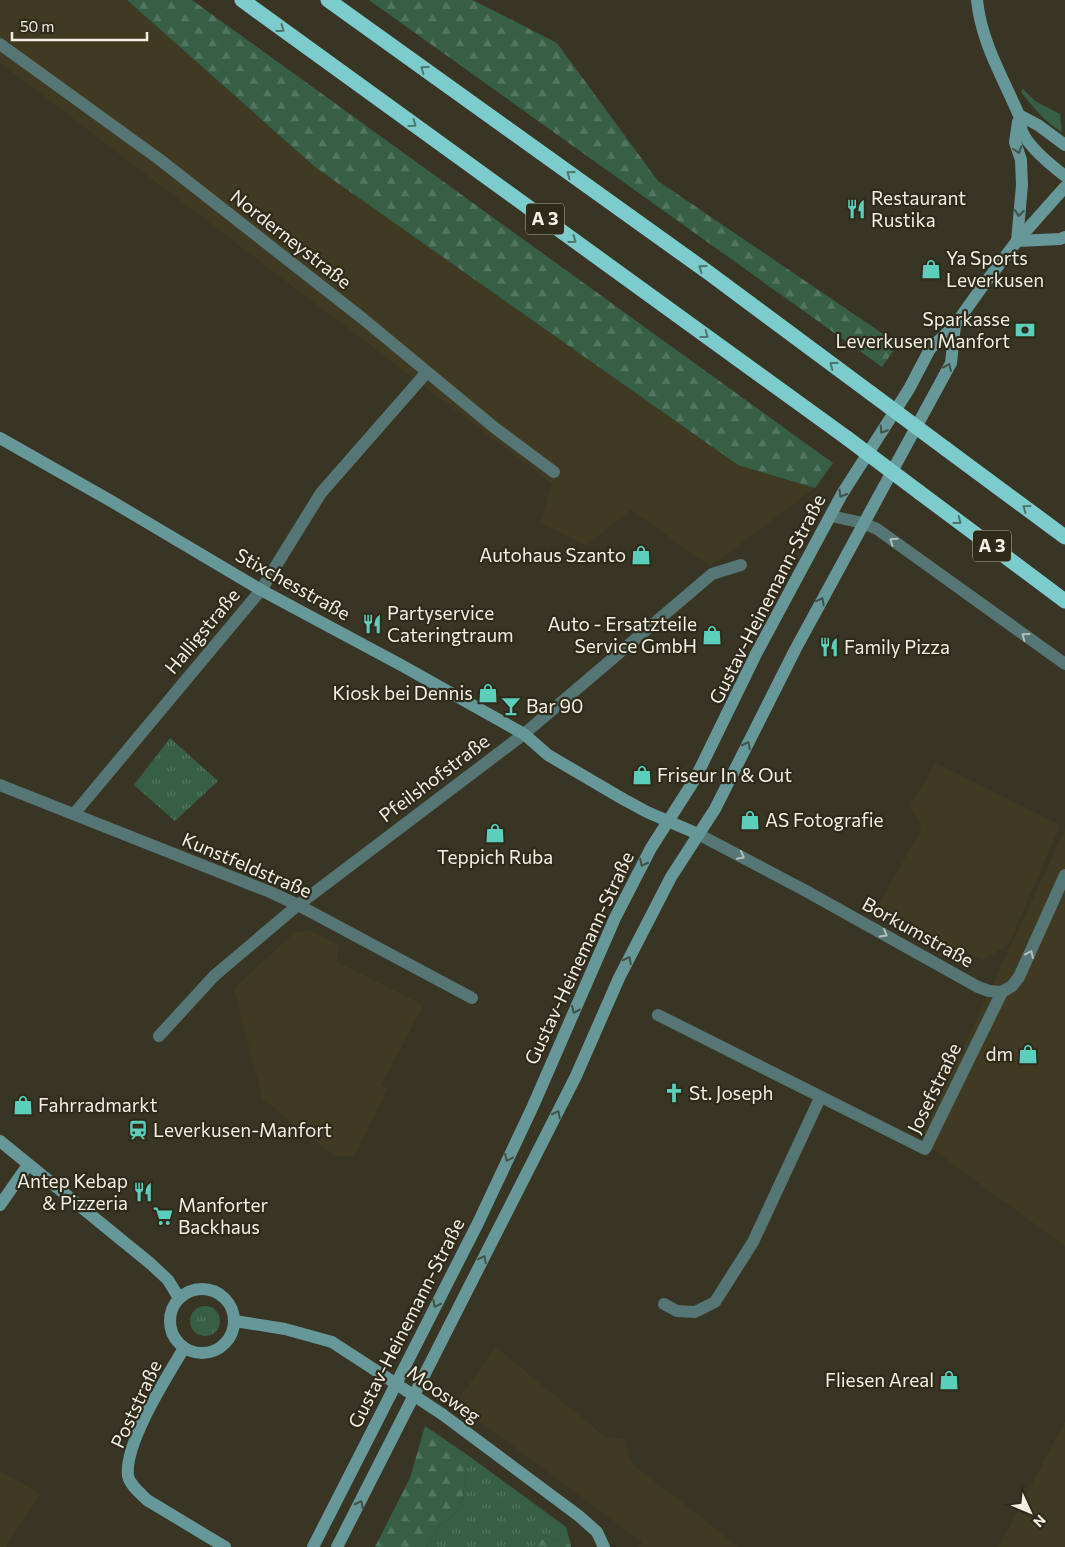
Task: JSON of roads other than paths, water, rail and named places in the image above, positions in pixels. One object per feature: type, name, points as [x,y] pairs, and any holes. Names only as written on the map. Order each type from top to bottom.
[{"type":"highway","name":"A 3","points":[[242,0],[847,438],[1065,601]]},
{"type":"highway","name":"A 3","points":[[328,0],[709,273],[1065,537]]},
{"type":"main road","points":[[977,0],[985,38],[1019,115],[1022,132],[1046,161],[1065,176]]},
{"type":"main road","points":[[1019,115],[1038,124],[1065,145]]},
{"type":"main road","points":[[1019,115],[1015,142],[1021,160],[1022,185],[1016,241],[1060,239],[1065,237]]},
{"type":"main road","name":"Gustav-Heinemann-Straße","points":[[313,1547],[478,1223],[615,918],[651,848],[695,780],[760,645],[842,494],[909,388],[930,349],[955,325],[1016,241],[1065,187]]},
{"type":"main road","name":"Gustav-Heinemann-Straße","points":[[337,1547],[576,1076],[620,978],[671,877],[715,810],[795,650],[951,363],[955,325]]},
{"type":"main road","name":"Stixchesstraße","points":[[0,438],[261,590],[402,665],[524,734],[548,755],[623,799],[698,834]]},
{"type":"main road","points":[[0,1141],[151,1264],[168,1280],[180,1298]]},
{"type":"main road","points":[[0,1205],[28,1165]]},
{"type":"main road","points":[[202,1288],[215,1291],[226,1298],[232,1309],[235,1321],[233,1332],[227,1343],[218,1350],[206,1353],[195,1353],[184,1348],[174,1338],[170,1324],[172,1310],[180,1298],[190,1291],[202,1288]]},
{"type":"main road","name":"Moosweg","points":[[235,1321],[285,1329],[332,1342],[442,1414],[579,1516],[597,1532],[604,1547]]},
{"type":"main road","name":"Poststraße","points":[[184,1348],[137,1434],[128,1464],[128,1478],[136,1490],[147,1500],[225,1547]]},
{"type":"street","name":"Norderneystraße","points":[[0,44],[159,159],[495,428],[554,472]]},
{"type":"street","name":"Halligstraße","points":[[74,814],[261,590],[321,493],[427,372]]},
{"type":"street","points":[[831,516],[863,523],[885,534],[1065,664]]},
{"type":"street","name":"Pfeilshofstraße","points":[[159,1036],[214,976],[298,905],[524,734],[712,574],[741,565]]},
{"type":"street","name":"Kunstfeldstraße","points":[[0,785],[270,892],[472,998]]},
{"type":"street","name":"Borkumstraße","points":[[698,834],[806,891],[956,976],[989,991],[1002,992]]},
{"type":"street","points":[[1002,992],[1012,986],[1023,970],[1065,875]]},
{"type":"street","name":"Josefstraße","points":[[658,1015],[820,1098],[925,1149],[1002,992]]},
{"type":"street","points":[[664,1304],[677,1311],[695,1312],[715,1302],[753,1242],[820,1098]]},
{"type":"place","name":"Restaurant Rustika","points":[[856,209]]},
{"type":"place","name":"Ya Sports Leverkusen","points":[[931,269]]},
{"type":"place","name":"Sparkasse Leverkusen Manfort","points":[[1025,330]]},
{"type":"place","name":"Autohaus Szanto","points":[[641,555]]},
{"type":"place","name":"Partyservice Cateringtraum","points":[[372,624]]},
{"type":"place","name":"Auto - Ersatzteile Service GmbH","points":[[712,635]]},
{"type":"place","name":"Family Pizza","points":[[829,647]]},
{"type":"place","name":"Kiosk bei Dennis","points":[[488,693]]},
{"type":"place","name":"Bar 90","points":[[511,706]]},
{"type":"place","name":"Friseur In & Out","points":[[642,775]]},
{"type":"place","name":"AS Fotografie","points":[[750,820]]},
{"type":"place","name":"Teppich Ruba","points":[[495,833]]},
{"type":"place","name":"dm","points":[[1028,1054]]},
{"type":"place","name":"St. Joseph","points":[[674,1093]]},
{"type":"place","name":"Fahrradmarkt","points":[[23,1105]]},
{"type":"place","name":"Leverkusen-Manfort","points":[[138,1130]]},
{"type":"place","name":"Antep Kebap & Pizzeria","points":[[143,1192]]},
{"type":"place","name":"Manforter Backhaus","points":[[163,1216]]},
{"type":"place","name":"Fliesen Areal","points":[[949,1380]]}]
